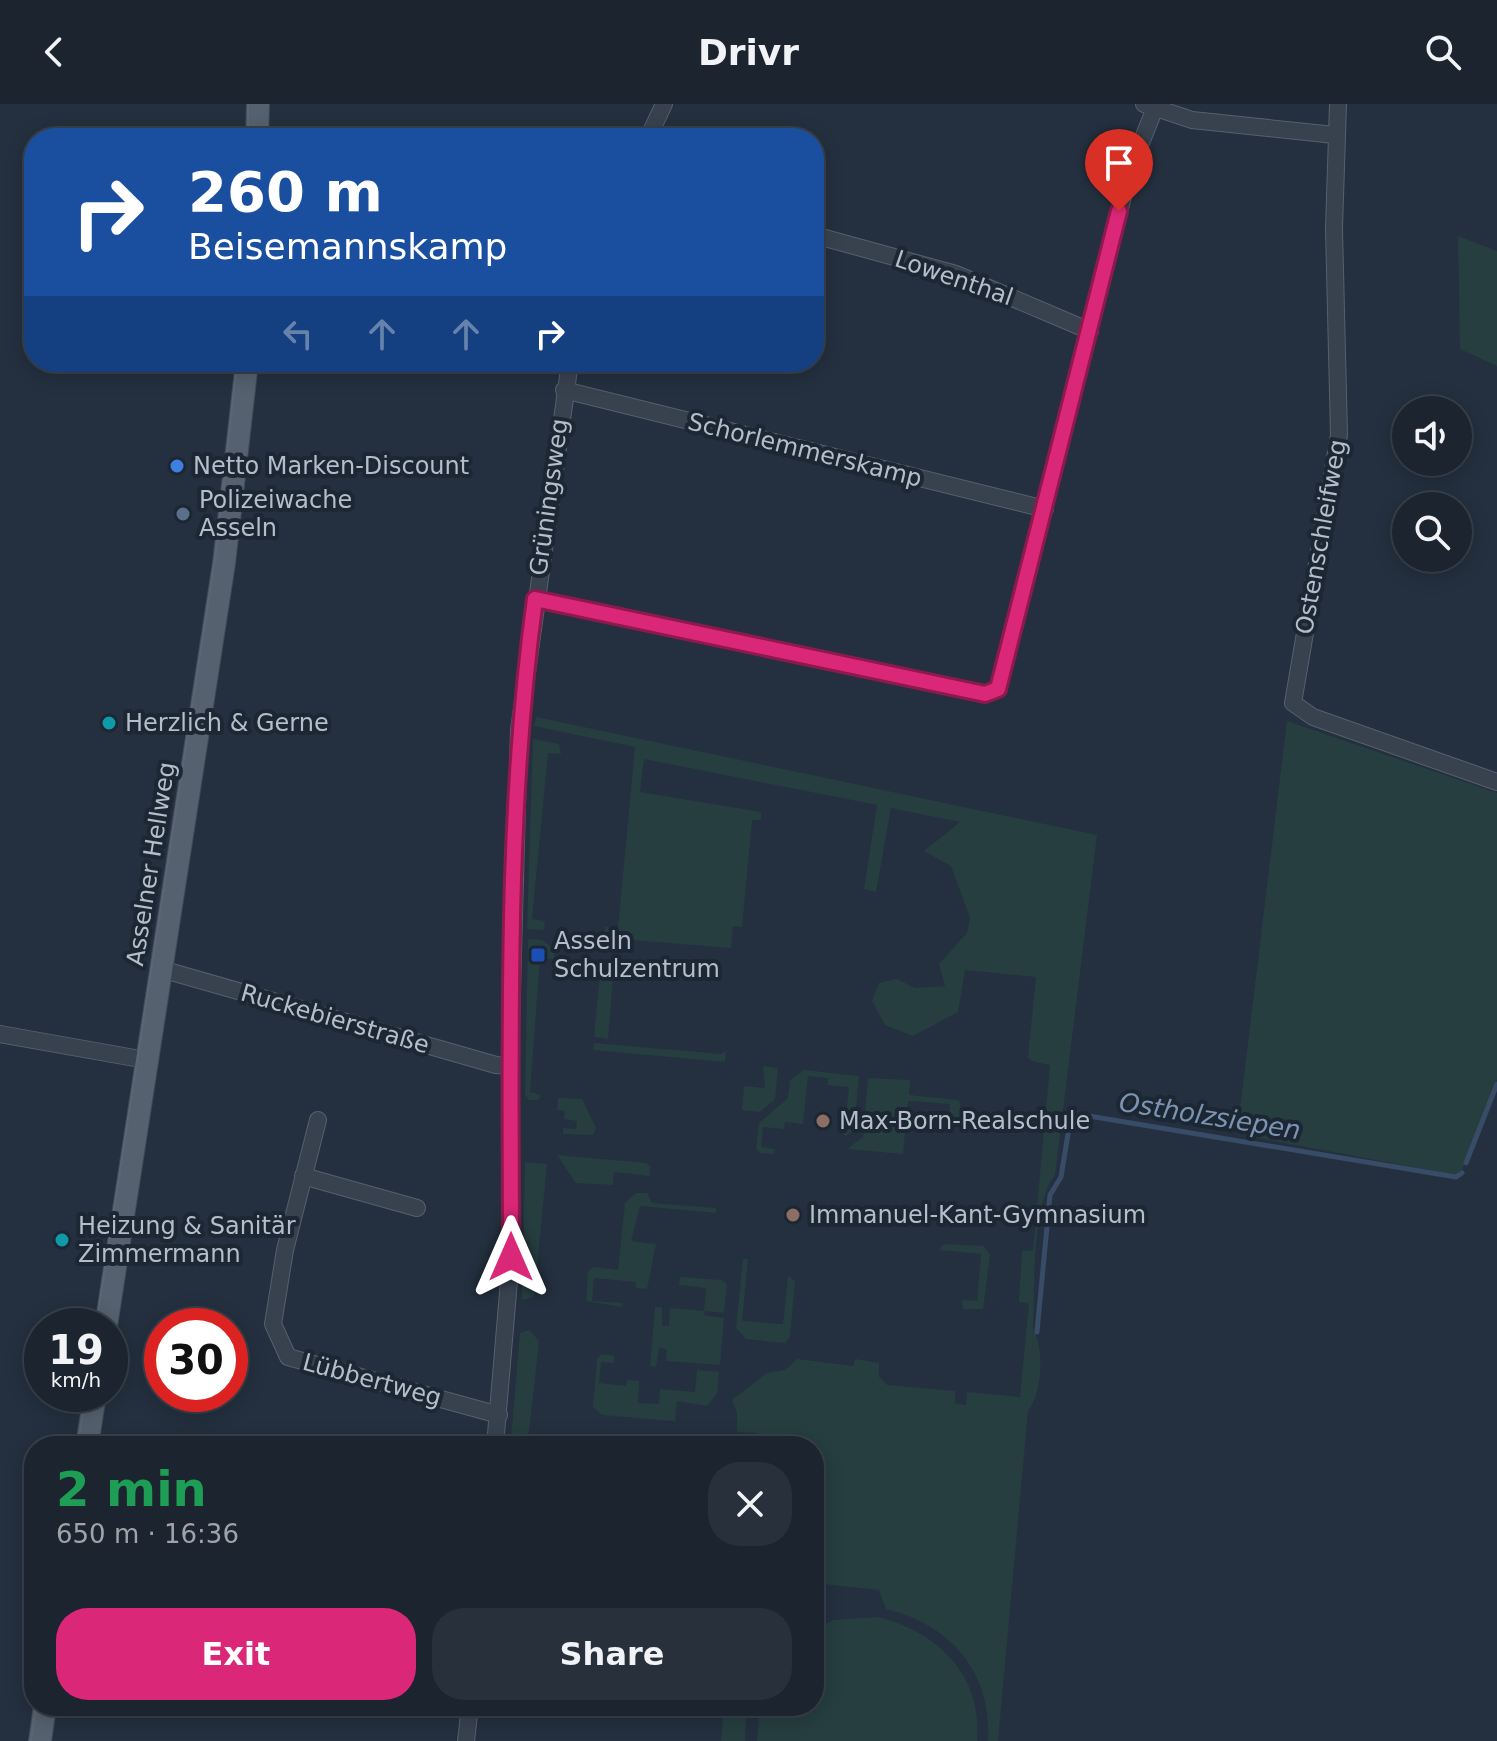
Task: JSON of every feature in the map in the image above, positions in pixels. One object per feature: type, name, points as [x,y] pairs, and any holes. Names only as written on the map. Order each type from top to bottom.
[{"type":"main road","points":[[257,128],[258,104]]},
{"type":"main road","name":"Asselner Hellweg","points":[[109,1308],[224,563],[246,372]]},
{"type":"main road","points":[[89,1436],[92,1412]]},
{"type":"main road","points":[[40,1741],[44,1716]]},
{"type":"street","points":[[653,128],[664,104]]},
{"type":"street","name":"Ostenschleifweg","points":[[1338,104],[1335,135],[1339,435],[1293,703],[1313,717],[1497,782]]},
{"type":"street","points":[[535,599],[991,693],[1002,681],[1129,173],[1150,106],[1192,120],[1335,135]]},
{"type":"street","name":"Lowenthal","points":[[824,238],[956,274],[1090,331]]},
{"type":"street","name":"Grüningsweg","points":[[496,1436],[511,1257],[510,1066],[519,730],[568,372]]},
{"type":"street","name":"Schorlemmerskamp","points":[[564,390],[1045,509]]},
{"type":"street","name":"Ruckebierstraße","points":[[161,969],[510,1066]]},
{"type":"street","points":[[0,1034],[146,1060]]},
{"type":"street","name":"Lübbertweg","points":[[318,1120],[303,1176],[273,1324],[288,1357],[499,1415]]},
{"type":"street","points":[[303,1176],[417,1208]]},
{"type":"street","points":[[466,1741],[469,1716]]},
{"type":"green space","points":[[1458,236],[1497,251],[1497,366],[1460,349]]},
{"type":"green space","points":[[536,717],[1097,835],[1055,1175],[1047,1189],[1038,1226],[1033,1328],[1039,1347],[1040,1370],[1037,1393],[1028,1411],[998,1741],[988,1741],[988,1716],[975,1673],[948,1639],[930,1626],[886,1609],[879,1590],[824,1584],[824,1436],[757,1436],[757,1433],[737,1432],[737,1413],[732,1400],[767,1373],[785,1370],[797,1359],[853,1366],[855,1359],[879,1363],[879,1377],[887,1385],[955,1391],[955,1404],[966,1405],[967,1392],[1020,1397],[1029,1303],[1019,1302],[1022,1251],[1033,1250],[1050,1065],[1028,1057],[1036,977],[965,970],[958,1012],[913,1036],[885,1025],[872,1001],[879,983],[897,979],[915,988],[945,986],[939,964],[967,933],[970,918],[951,866],[924,851],[960,822],[891,808],[876,892],[864,889],[877,805],[644,759],[640,792],[761,812],[761,820],[752,820],[742,927],[733,926],[731,948],[618,939],[616,945],[603,944],[605,927],[618,928],[635,747],[534,726]]},
{"type":"green space","points":[[1287,721],[1497,793],[1497,1079],[1462,1170],[1456,1175],[1237,1134]]},
{"type":"green space","points":[[533,739],[559,744],[561,754],[548,753],[532,919],[545,921],[544,930],[527,929]]},
{"type":"green space","points":[[528,939],[542,940],[555,950],[554,959],[540,958],[530,1092],[541,1095],[538,1100],[529,1100],[525,1095]]},
{"type":"green space","points":[[600,976],[613,977],[608,1039],[594,1037]]},
{"type":"green space","points":[[594,1043],[721,1054],[726,1051],[725,1062],[593,1050]]},
{"type":"green space","points":[[763,1066],[778,1068],[775,1099],[760,1112],[742,1110],[744,1086],[765,1088]]},
{"type":"green space","points":[[804,1070],[859,1076],[854,1130],[844,1137],[849,1087],[828,1085],[828,1078],[808,1076],[803,1124],[785,1122],[784,1129],[763,1127],[761,1147],[775,1149],[773,1154],[760,1153],[756,1149],[759,1123],[788,1098],[790,1080]]},
{"type":"green space","points":[[868,1078],[910,1080],[909,1095],[959,1100],[964,1125],[948,1125],[950,1104],[908,1101],[903,1154],[847,1149],[863,1137]]},
{"type":"green space","points":[[558,1098],[582,1099],[596,1128],[593,1135],[563,1134],[563,1128],[576,1129],[577,1121],[564,1119],[565,1111],[557,1110]]},
{"type":"green space","points":[[557,1155],[646,1163],[650,1166],[650,1176],[614,1172],[613,1185],[576,1183]]},
{"type":"green space","points":[[525,1162],[547,1164],[534,1297],[522,1300]]},
{"type":"green space","points":[[636,1193],[647,1193],[652,1203],[716,1208],[716,1213],[640,1206],[631,1241],[656,1244],[647,1289],[636,1288],[636,1282],[594,1278],[592,1301],[623,1303],[622,1307],[586,1301],[588,1272],[593,1267],[618,1270],[625,1203]]},
{"type":"green space","points":[[944,1244],[983,1246],[990,1254],[983,1309],[963,1309],[962,1300],[977,1301],[981,1254],[939,1250]]},
{"type":"green space","points":[[743,1259],[748,1259],[742,1321],[783,1324],[788,1276],[795,1281],[790,1337],[785,1343],[746,1339],[736,1328]]},
{"type":"green space","points":[[680,1277],[721,1280],[727,1284],[724,1313],[705,1311],[704,1315],[724,1318],[720,1365],[666,1361],[667,1349],[659,1348],[656,1367],[650,1366],[655,1307],[662,1307],[662,1326],[669,1326],[670,1308],[704,1311],[706,1288],[679,1285]]},
{"type":"green space","points":[[529,1330],[539,1341],[529,1432],[525,1436],[511,1436],[520,1333]]},
{"type":"green space","points":[[601,1354],[614,1356],[614,1363],[601,1362],[599,1383],[626,1386],[627,1380],[639,1381],[638,1403],[659,1404],[660,1389],[695,1392],[697,1370],[719,1372],[717,1394],[707,1406],[677,1401],[675,1421],[602,1415],[593,1407],[597,1359]]},
{"type":"green space","points":[[878,1617],[920,1633],[937,1645],[964,1677],[972,1696],[977,1717],[977,1741],[757,1741],[759,1716],[824,1716],[824,1625],[833,1620]]},
{"type":"green space","points":[[723,1716],[746,1716],[745,1741],[721,1741]]},
{"type":"waterway","name":"Ostholzsiepen","points":[[1466,1163],[1497,1084]]},
{"type":"waterway","name":"Ostholzsiepen","points":[[1037,1332],[1050,1195],[1061,1177],[1069,1128],[1077,1114],[1456,1177],[1462,1173]]},
{"type":"tram line","points":[[248,104],[248,128]]},
{"type":"tram line","points":[[99,1308],[217,546],[236,372]]},
{"type":"tram line","points":[[80,1436],[83,1412]]},
{"type":"tram line","points":[[31,1741],[35,1716]]},
{"type":"place","name":"Netto Marken-Discount","points":[[177,466]]},
{"type":"place","name":"Polizeiwache Asseln","points":[[183,514]]},
{"type":"place","name":"Herzlich & Gerne","points":[[109,723]]},
{"type":"place","name":"Asseln Schulzentrum","points":[[538,955]]},
{"type":"place","name":"Max-Born-Realschule","points":[[823,1121]]},
{"type":"place","name":"Immanuel-Kant-Gymnasium","points":[[793,1215]]},
{"type":"place","name":"Heizung & Sanitär Zimmermann","points":[[62,1240]]},
{"type":"route","points":[[511,1257],[510,1066],[519,730],[535,599],[985,694],[998,689],[1119,211]]}]
